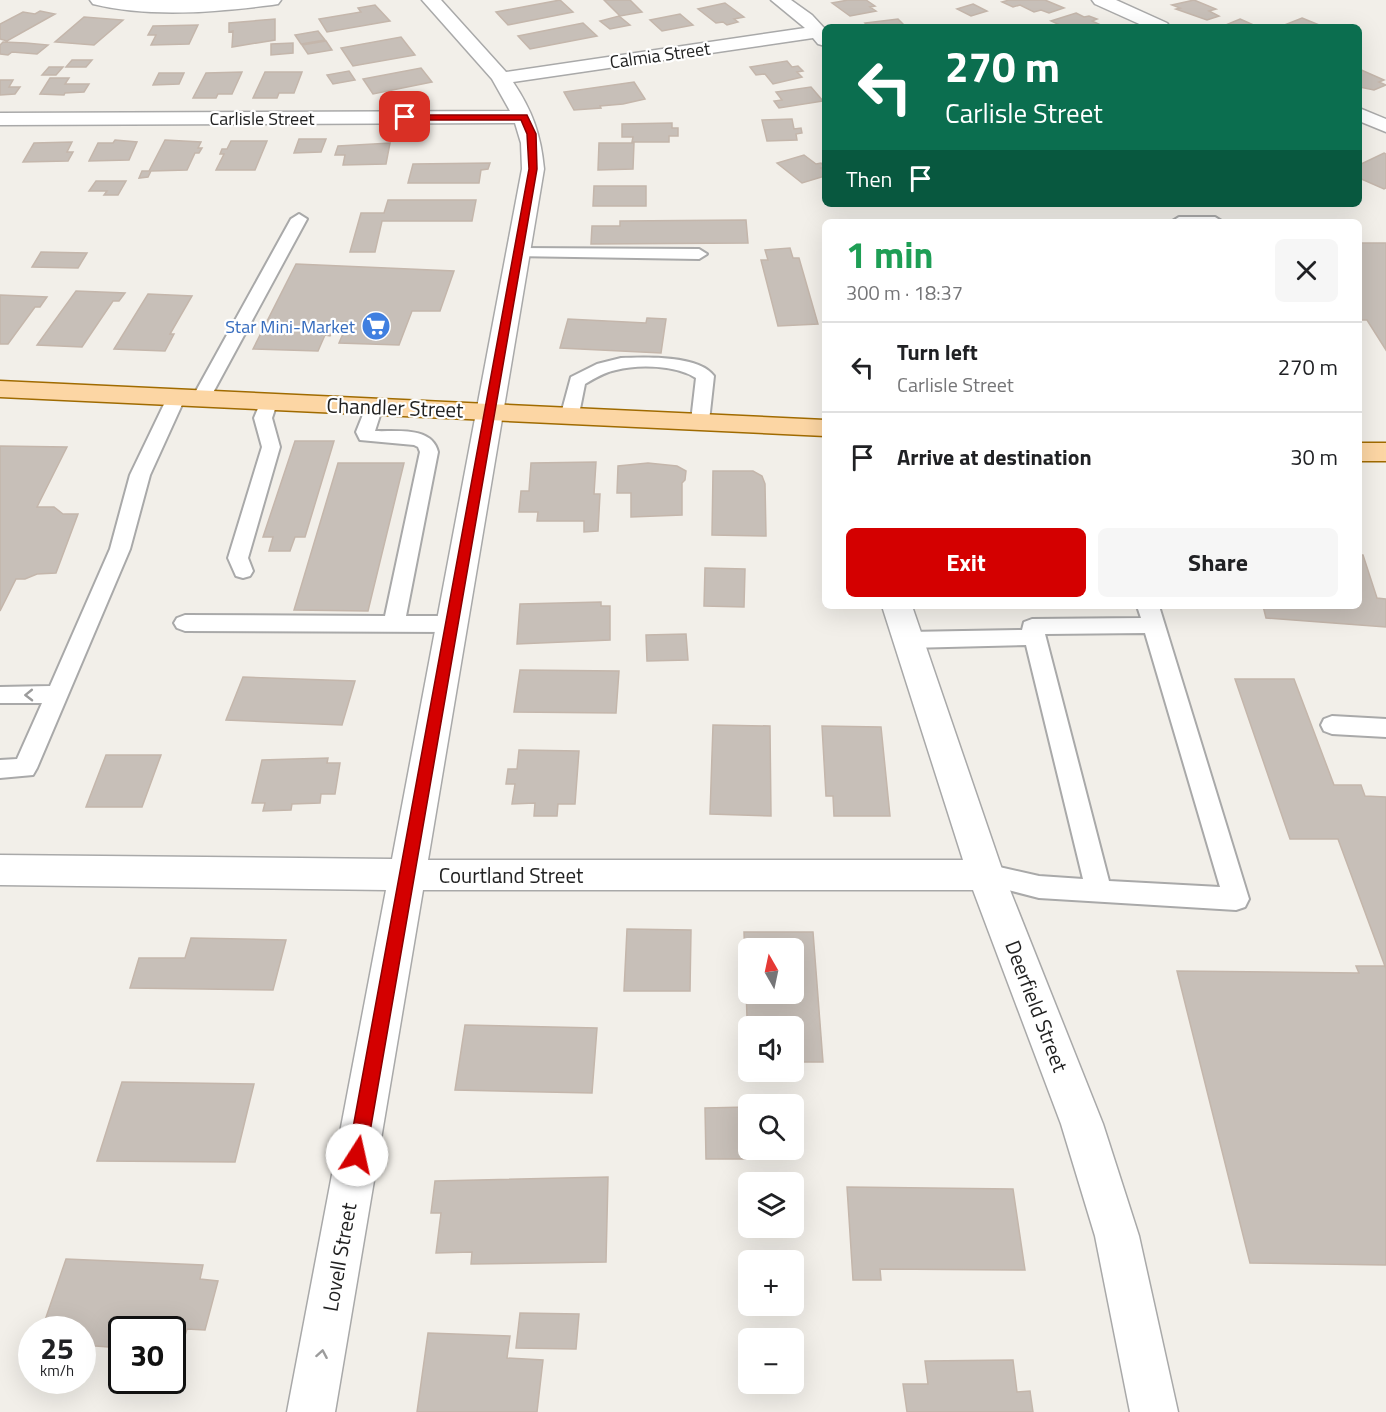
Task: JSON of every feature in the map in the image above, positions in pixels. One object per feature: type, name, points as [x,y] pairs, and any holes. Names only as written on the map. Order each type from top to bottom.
[{"type":"main road","name":"Chandler Street","points":[[1,391],[489,410],[822,428]]},
{"type":"street","points":[[99,0],[155,4],[210,4],[272,0]]},
{"type":"street","name":"Lovell Street","points":[[311,1412],[533,169],[531,134],[515,97],[501,78],[431,0]]},
{"type":"street","points":[[780,0],[806,19],[821,36]]},
{"type":"street","points":[[1101,0],[1154,24]]},
{"type":"street","name":"Calmia Street","points":[[501,78],[821,36]]},
{"type":"street","points":[[1362,115],[1386,126]]},
{"type":"street","name":"Carlisle Street","points":[[0,119],[524,117]]},
{"type":"street","name":"Deerfield Street","points":[[903,623],[986,875],[1082,1124],[1117,1236],[1154,1412]]},
{"type":"street","name":"Courtland Street","points":[[0,870],[406,874],[986,875]]},
{"type":"lane","points":[[0,769],[25,768],[120,549],[140,475],[299,219]]},
{"type":"lane","points":[[518,253],[699,254]]},
{"type":"lane","points":[[570,414],[577,381],[612,365],[662,364],[699,370],[705,376],[700,421]]},
{"type":"lane","points":[[243,571],[238,558],[272,447],[263,418],[268,403]]},
{"type":"lane","points":[[374,406],[365,432],[367,436],[418,440],[427,444],[429,452],[394,624]]},
{"type":"lane","points":[[418,440],[427,408]]},
{"type":"lane","points":[[986,875],[1040,887],[1099,891],[1236,899],[1151,616],[1032,627],[1099,891]]},
{"type":"lane","points":[[184,623],[451,624]]},
{"type":"lane","points":[[903,623],[1035,637]]},
{"type":"lane","points":[[0,695],[58,694]]},
{"type":"lane","points":[[1332,725],[1386,728]]},
{"type":"building","points":[[560,0],[573,12],[508,25],[496,12]]},
{"type":"building","points":[[604,0],[630,0],[642,12],[620,16]]},
{"type":"building","points":[[866,0],[875,6],[870,7],[876,11],[850,16],[832,3]]},
{"type":"building","points":[[1045,0],[1064,8],[1049,13],[1041,10],[1034,12],[1020,5],[1013,7],[1002,2]]},
{"type":"building","points":[[1194,0],[1216,9],[1209,11],[1219,16],[1207,20],[1176,9],[1180,8],[1172,5]]},
{"type":"building","points":[[725,3],[744,17],[734,19],[738,22],[727,25],[723,22],[716,23],[698,9]]},
{"type":"building","points":[[973,4],[987,11],[971,16],[957,9]]},
{"type":"building","points":[[375,5],[390,21],[327,32],[319,19],[361,12],[358,8]]},
{"type":"building","points":[[40,11],[55,14],[7,41],[0,39],[0,24],[23,12],[35,14]]},
{"type":"building","points":[[1076,13],[1097,19],[1092,21],[1098,24],[1058,24],[1051,21]]},
{"type":"building","points":[[680,14],[693,25],[662,31],[650,20]]},
{"type":"building","points":[[619,16],[630,25],[610,29],[600,21]]},
{"type":"building","points":[[84,17],[123,20],[94,45],[55,42]]},
{"type":"building","points":[[1302,18],[1317,24],[1287,24]]},
{"type":"building","points":[[275,19],[275,40],[232,47],[233,31],[229,32],[229,23]]},
{"type":"building","points":[[898,19],[903,24],[866,24]]},
{"type":"building","points":[[1240,19],[1251,24],[1228,24]]},
{"type":"building","points":[[583,23],[597,36],[530,49],[518,36]]},
{"type":"building","points":[[198,25],[189,44],[151,45],[156,35],[148,35],[153,26]]},
{"type":"building","points":[[318,31],[325,40],[301,44],[295,35]]},
{"type":"building","points":[[401,37],[415,55],[353,66],[341,48]]},
{"type":"building","points":[[326,41],[332,50],[308,54],[302,45]]},
{"type":"building","points":[[3,42],[48,45],[37,54],[12,52],[8,55],[0,54],[0,45]]},
{"type":"building","points":[[293,43],[293,53],[271,55],[271,44]]},
{"type":"building","points":[[72,60],[92,60],[86,67],[66,67]]},
{"type":"building","points":[[787,61],[792,67],[798,66],[803,71],[797,72],[802,77],[773,84],[765,74],[756,75],[750,67]]},
{"type":"building","points":[[49,67],[63,67],[56,75],[42,75]]},
{"type":"building","points":[[421,68],[432,82],[373,94],[363,79]]},
{"type":"building","points":[[1362,70],[1384,80],[1379,82],[1386,85],[1374,90],[1362,88]]},
{"type":"building","points":[[349,71],[355,80],[333,84],[327,75]]},
{"type":"building","points":[[242,72],[232,94],[218,94],[216,98],[193,98],[206,73]]},
{"type":"building","points":[[265,72],[302,72],[294,93],[279,93],[277,98],[253,98]]},
{"type":"building","points":[[159,73],[184,73],[179,84],[153,85]]},
{"type":"building","points":[[50,78],[69,78],[65,84],[89,84],[84,92],[65,93],[64,95],[40,94]]},
{"type":"building","points":[[0,80],[13,80],[9,87],[20,87],[15,94],[0,95]]},
{"type":"building","points":[[634,82],[645,99],[600,106],[601,108],[574,110],[564,92]]},
{"type":"building","points":[[811,87],[822,101],[779,108],[774,101],[782,100],[776,92]]},
{"type":"building","points":[[792,119],[794,129],[801,128],[802,133],[796,134],[797,140],[767,141],[762,120]]},
{"type":"building","points":[[672,123],[672,128],[678,128],[678,136],[669,136],[669,142],[632,142],[633,137],[622,137],[622,124]]},
{"type":"building","points":[[299,139],[326,139],[321,152],[294,153]]},
{"type":"building","points":[[115,140],[137,142],[129,160],[89,161],[98,143],[113,143]]},
{"type":"building","points":[[165,140],[201,142],[198,148],[202,148],[199,153],[195,153],[187,170],[151,171],[148,177],[139,178],[142,171],[149,171]]},
{"type":"building","points":[[231,141],[267,141],[255,170],[216,170],[224,154],[220,154],[222,149],[227,149]]},
{"type":"building","points":[[72,142],[67,152],[73,152],[68,161],[23,162],[34,143]]},
{"type":"building","points":[[390,143],[386,164],[343,165],[345,155],[335,155],[338,146]]},
{"type":"building","points":[[599,143],[634,143],[633,169],[598,170]]},
{"type":"building","points":[[1386,154],[1386,188],[1362,179],[1362,164]]},
{"type":"building","points":[[804,155],[816,164],[822,164],[822,177],[802,183],[777,163]]},
{"type":"building","points":[[490,163],[488,169],[481,170],[479,183],[408,183],[413,164]]},
{"type":"building","points":[[96,181],[126,181],[118,195],[104,195],[107,191],[89,191]]},
{"type":"building","points":[[594,186],[646,186],[646,206],[593,206]]},
{"type":"building","points":[[388,200],[476,200],[472,221],[382,221],[375,252],[350,252],[361,213],[384,213]]},
{"type":"building","points":[[746,220],[748,243],[591,244],[592,226],[620,226],[620,221]]},
{"type":"building","points":[[1362,243],[1386,243],[1386,350],[1367,320],[1362,320]]},
{"type":"building","points":[[790,248],[793,258],[799,258],[818,324],[778,326],[761,260],[768,260],[765,250]]},
{"type":"building","points":[[41,252],[87,253],[78,268],[32,267]]},
{"type":"building","points":[[296,264],[454,271],[440,311],[412,311],[399,345],[339,343],[348,322],[336,322],[330,336],[325,335],[318,351],[253,349]]},
{"type":"building","points":[[76,291],[125,293],[119,301],[113,301],[82,347],[37,345]]},
{"type":"building","points":[[148,294],[192,296],[170,334],[174,334],[165,351],[114,349]]},
{"type":"building","points":[[0,295],[47,297],[40,307],[35,307],[8,344],[0,344]]},
{"type":"building","points":[[647,318],[666,319],[661,353],[560,348],[568,319],[646,323]]},
{"type":"building","points":[[295,441],[334,441],[305,537],[295,537],[290,551],[269,551],[273,537],[263,537]]},
{"type":"building","points":[[0,446],[67,447],[37,507],[54,507],[63,514],[78,514],[56,573],[37,574],[25,579],[16,579],[0,611]]},
{"type":"building","points":[[596,462],[594,494],[600,494],[598,531],[584,532],[584,521],[537,521],[538,512],[519,512],[521,491],[529,491],[531,463]]},
{"type":"building","points":[[338,463],[404,463],[368,611],[294,610]]},
{"type":"building","points":[[648,463],[677,466],[686,471],[685,480],[682,483],[682,515],[631,517],[631,493],[617,493],[618,466]]},
{"type":"building","points":[[713,471],[753,471],[762,476],[765,484],[766,536],[712,535]]},
{"type":"building","points":[[1362,555],[1377,598],[1386,599],[1386,627],[1266,618],[1264,609],[1362,609]]},
{"type":"building","points":[[705,568],[745,569],[744,607],[704,606]]},
{"type":"building","points":[[601,602],[601,606],[610,606],[610,640],[517,644],[520,604]]},
{"type":"building","points":[[686,634],[688,660],[647,661],[646,635]]},
{"type":"building","points":[[520,670],[619,671],[616,713],[514,712]]},
{"type":"building","points":[[243,677],[355,681],[342,725],[226,720]]},
{"type":"building","points":[[1235,679],[1294,679],[1334,785],[1361,785],[1365,796],[1386,797],[1386,969],[1338,839],[1290,839]]},
{"type":"building","points":[[713,725],[770,726],[771,816],[710,814]]},
{"type":"building","points":[[822,726],[881,727],[890,816],[834,816],[833,796],[826,796]]},
{"type":"building","points":[[519,750],[579,751],[575,804],[558,804],[557,816],[534,816],[535,803],[512,804],[515,784],[506,784],[508,769],[517,769]]},
{"type":"building","points":[[106,755],[161,755],[142,807],[86,807]]},
{"type":"building","points":[[328,758],[327,763],[340,763],[335,794],[321,794],[320,803],[292,804],[291,810],[263,811],[265,803],[252,803],[262,760]]},
{"type":"building","points":[[627,929],[691,930],[690,991],[624,991]]},
{"type":"building","points":[[744,932],[813,932],[823,1062],[804,1062],[804,1016],[747,1016],[747,1004],[804,1004],[804,938],[744,938]]},
{"type":"building","points":[[191,938],[286,940],[273,990],[130,988],[139,958],[185,958]]},
{"type":"building","points":[[1356,966],[1385,966],[1386,969],[1386,1265],[1250,1263],[1177,971],[1359,973]]},
{"type":"building","points":[[465,1025],[597,1028],[592,1093],[455,1090]]},
{"type":"building","points":[[122,1082],[254,1084],[235,1162],[97,1161]]},
{"type":"building","points":[[738,1107],[738,1159],[706,1159],[705,1108]]},
{"type":"building","points":[[608,1177],[606,1262],[471,1264],[472,1252],[436,1253],[441,1213],[431,1213],[435,1181]]},
{"type":"building","points":[[847,1187],[1013,1189],[1025,1270],[880,1269],[881,1280],[853,1280]]},
{"type":"building","points":[[66,1259],[203,1265],[200,1279],[218,1281],[205,1330],[187,1329],[186,1332],[186,1316],[108,1316],[108,1347],[96,1346],[96,1316],[46,1316]]},
{"type":"building","points":[[520,1313],[579,1314],[576,1349],[516,1348]]},
{"type":"building","points":[[428,1333],[510,1336],[507,1358],[543,1360],[537,1412],[417,1412]]},
{"type":"building","points":[[1013,1360],[1017,1392],[1030,1391],[1033,1412],[907,1412],[903,1384],[928,1384],[925,1361]]},
{"type":"place","name":"Star Mini-Market","points":[[376,326]]},
{"type":"route","points":[[357,1155],[534,153],[531,134],[524,117],[405,117]]}]
